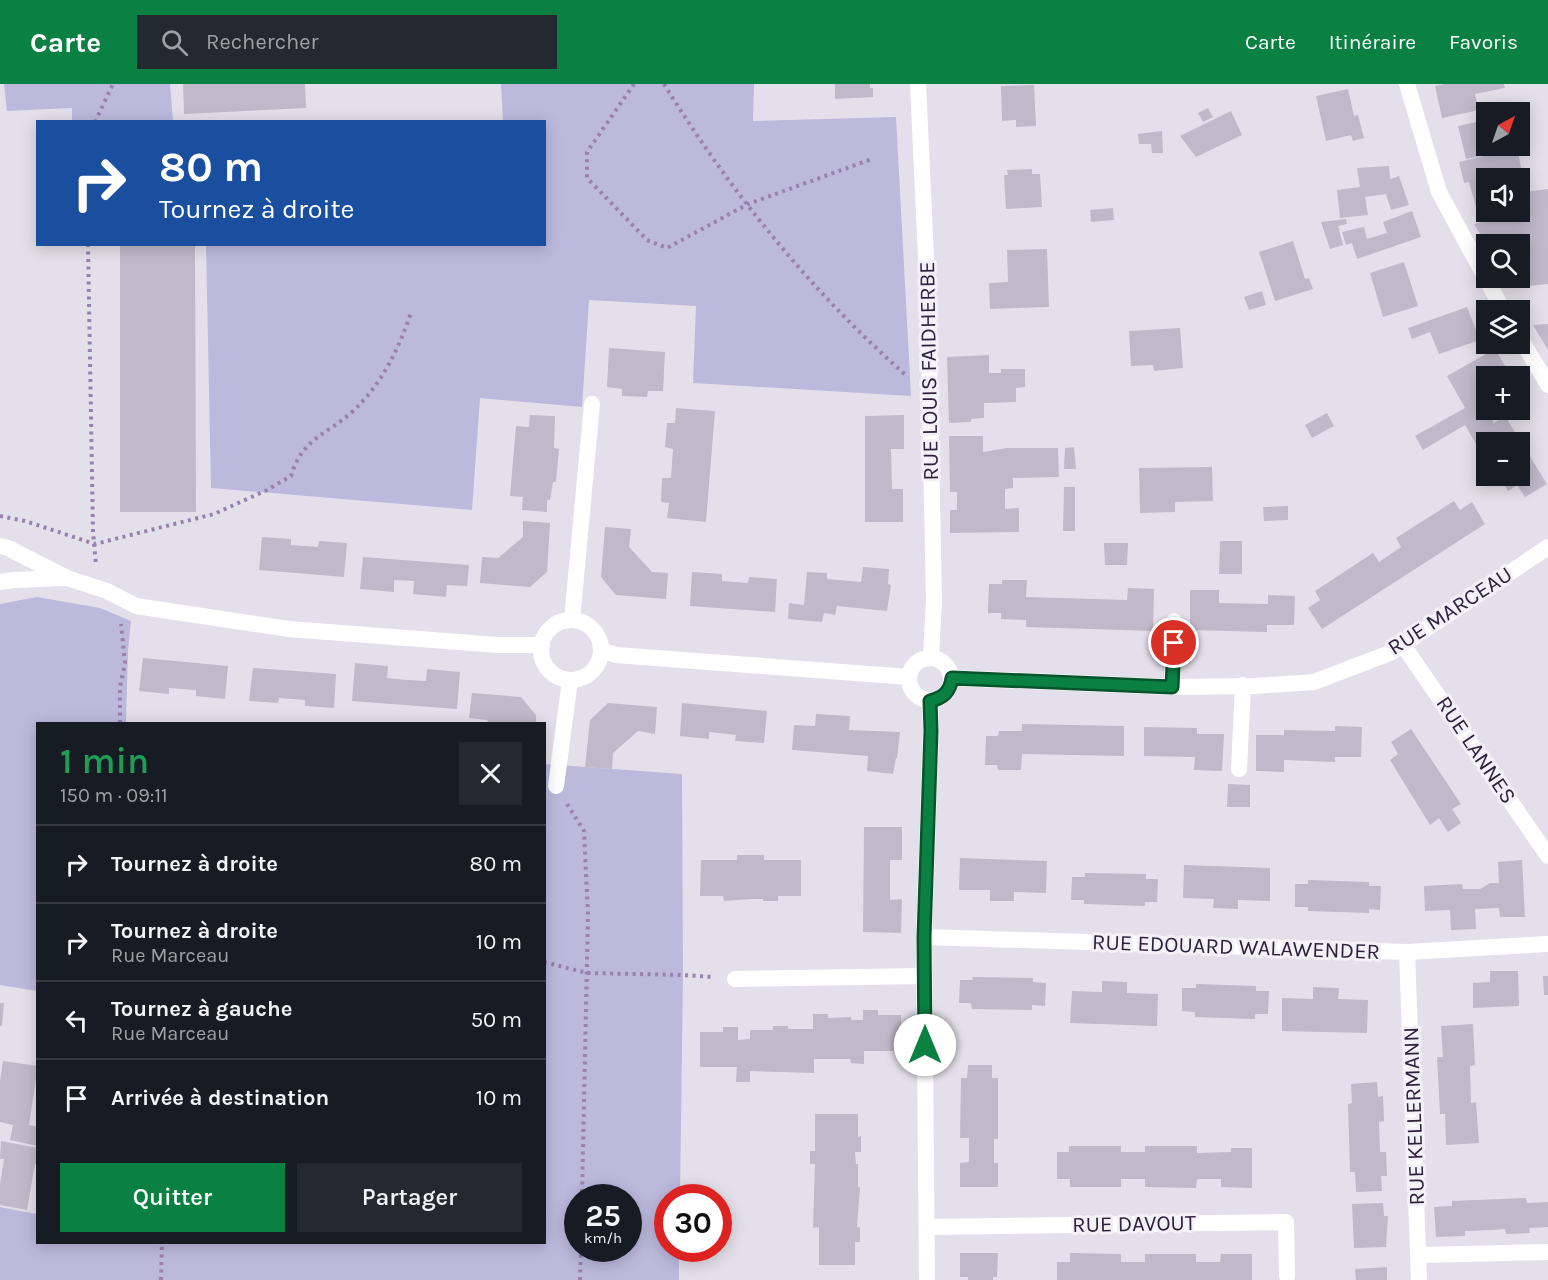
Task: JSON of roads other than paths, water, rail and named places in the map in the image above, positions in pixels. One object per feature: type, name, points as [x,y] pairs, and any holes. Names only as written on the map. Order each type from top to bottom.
[{"type":"street","name":"RUE LOUIS FAIDHERBE","points":[[918,84],[928,289],[934,601],[931,657]]},
{"type":"street","points":[[1407,84],[1439,192],[1498,300]]},
{"type":"street","points":[[1530,354],[1548,385]]},
{"type":"street","points":[[572,620],[592,404]]},
{"type":"street","points":[[0,546],[67,578],[107,591],[136,606],[289,629],[498,645],[542,645]]},
{"type":"street","name":"RUE MARCEAU","points":[[952,678],[1172,687],[1314,682],[1390,653],[1548,547]]},
{"type":"street","points":[[0,582],[67,578]]},
{"type":"street","points":[[572,620],[589,626],[595,633],[601,650],[600,660],[588,675],[570,680],[558,677],[548,669],[542,658],[542,645],[545,635],[552,627],[572,620]]},
{"type":"street","points":[[1172,687],[1174,621]]},
{"type":"street","name":"RUE LANNES","points":[[1402,645],[1548,856]]},
{"type":"street","points":[[601,650],[616,656],[909,677]]},
{"type":"street","points":[[931,657],[948,666],[952,678],[948,692],[943,697],[930,701],[923,699],[913,691],[909,677],[910,671],[918,661],[931,657]]},
{"type":"street","points":[[556,786],[570,680]]},
{"type":"street","points":[[1239,769],[1243,685]]},
{"type":"street","points":[[927,1280],[924,937],[930,701]]},
{"type":"street","name":"RUE EDOUARD WALAWENDER","points":[[924,937],[1407,952],[1548,944]]},
{"type":"street","name":"RUE KELLERMANN","points":[[1407,952],[1419,1280]]},
{"type":"street","points":[[735,979],[925,976]]},
{"type":"street","name":"RUE DAVOUT","points":[[927,1227],[1286,1222],[1287,1276]]},
{"type":"street","points":[[1419,1255],[1548,1252]]}]
